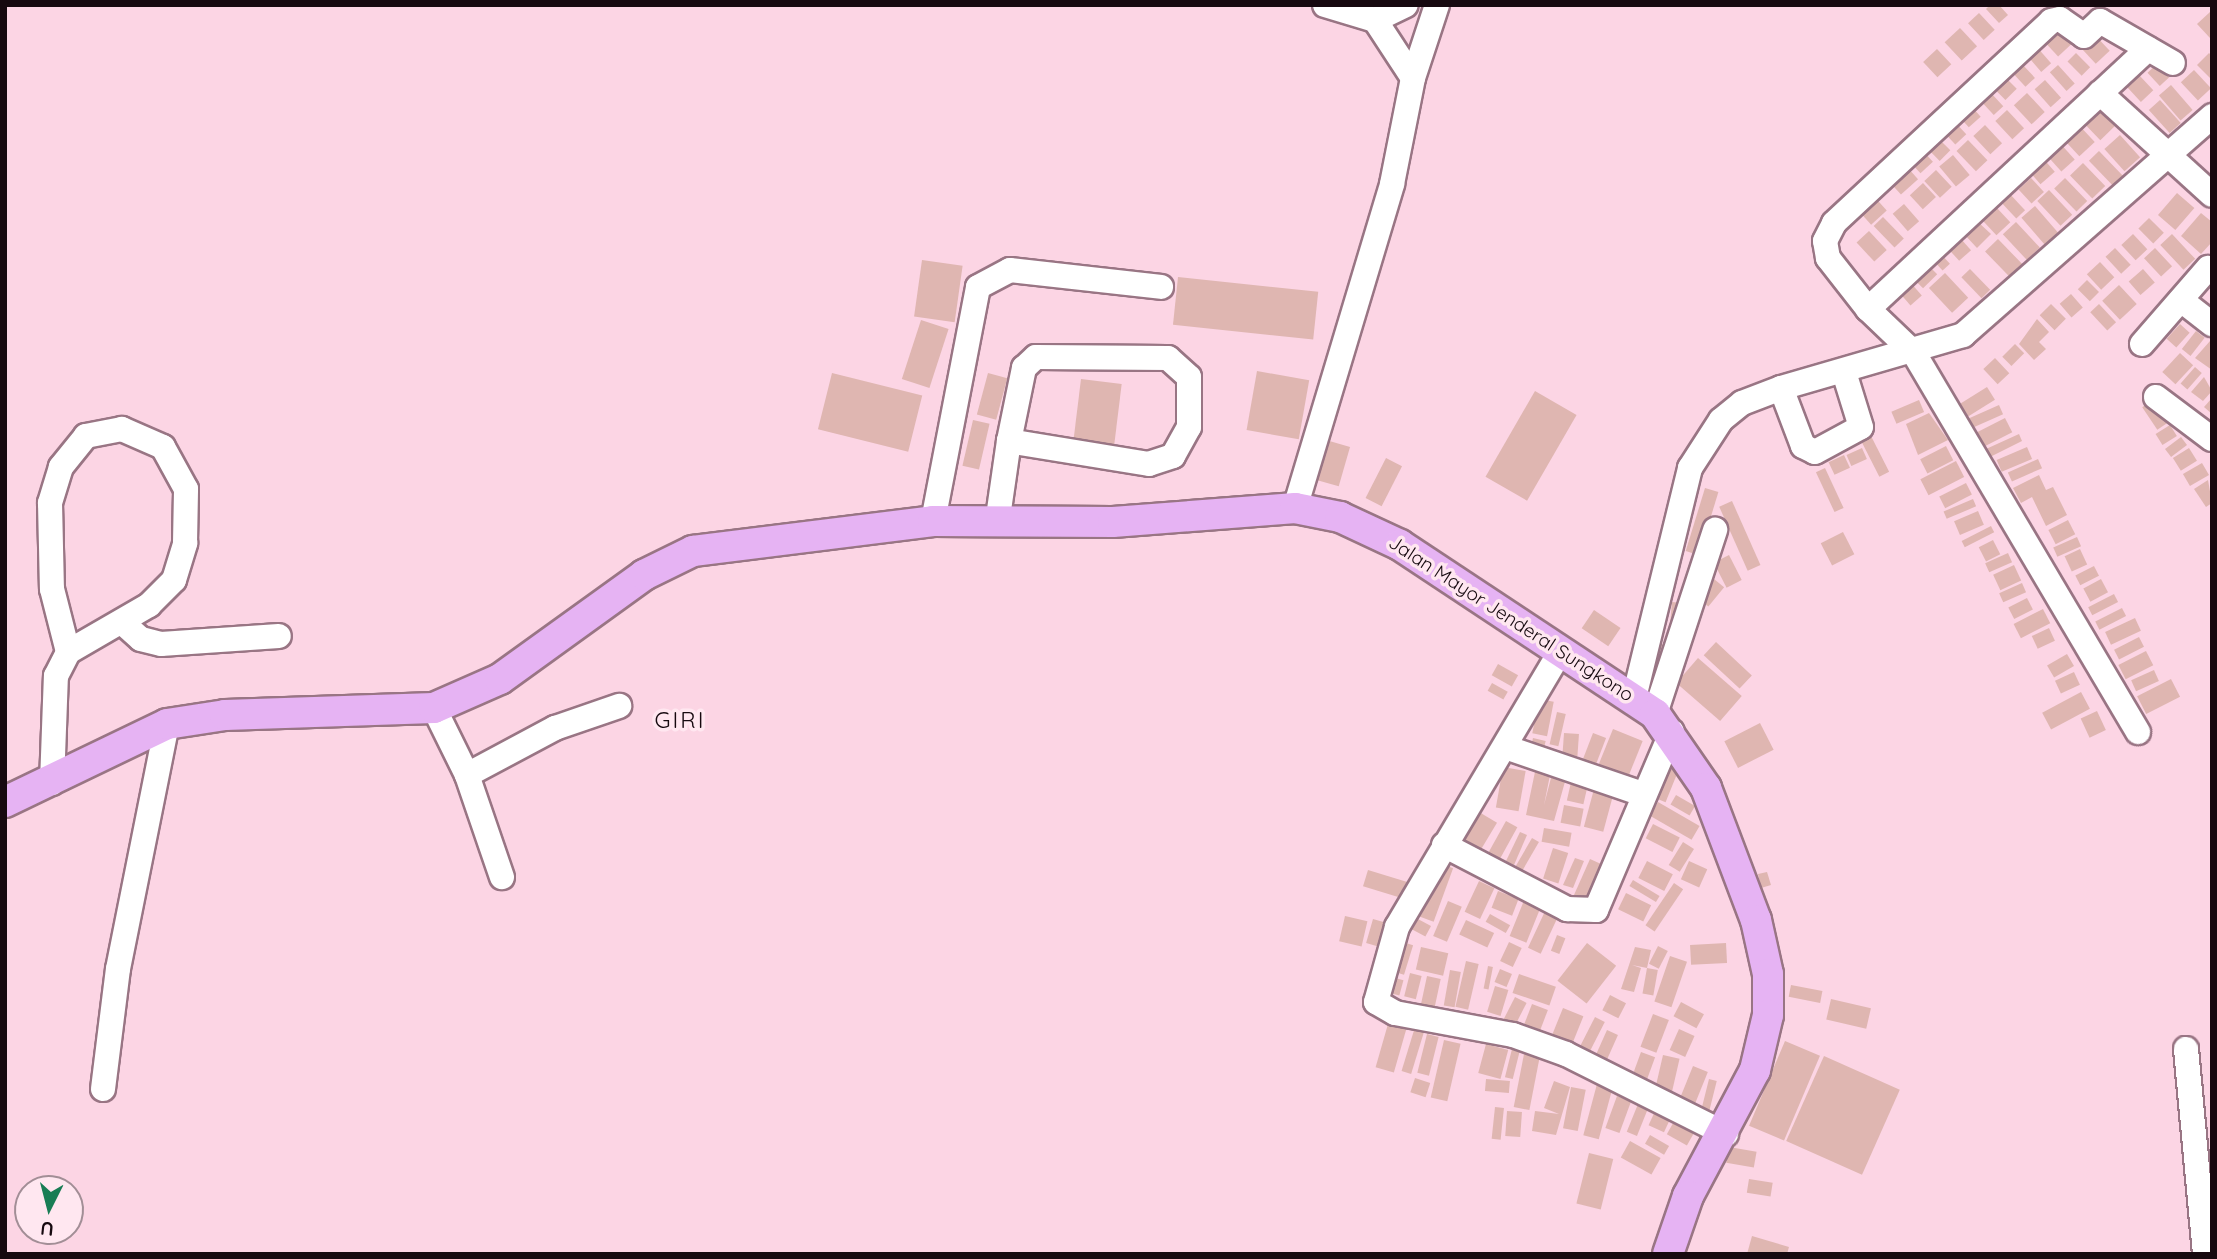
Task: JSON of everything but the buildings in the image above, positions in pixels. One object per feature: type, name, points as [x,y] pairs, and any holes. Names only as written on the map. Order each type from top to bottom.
[{"type":"main road","name":"Jalan Mayor Jenderal Sungkono","points":[[5,802],[52,783],[167,724],[225,715],[434,708],[500,679],[644,575],[693,551],[933,521],[996,524],[1294,508],[1340,517],[1400,545],[1559,654],[1654,714]]},
{"type":"main road","points":[[1654,714],[1730,847],[1768,974],[1768,1015],[1755,1070],[1726,1134],[1688,1196],[1668,1254]]},
{"type":"street","points":[[1325,5],[1375,20],[1413,78]]},
{"type":"street","points":[[1375,20],[1406,5]]},
{"type":"street","points":[[1294,508],[1392,184],[1413,78],[1437,5]]},
{"type":"street","points":[[2138,732],[1914,353],[1868,309],[1828,258],[1825,241],[1834,223],[2052,21],[2060,19],[2084,36],[2106,13],[2148,49],[2173,63]]},
{"type":"street","points":[[1868,309],[2148,49]]},
{"type":"street","points":[[2100,93],[2167,159],[2212,195]]},
{"type":"street","points":[[1444,845],[1567,909],[1596,909],[1642,794],[1690,468],[1721,420],[1742,403],[1781,388],[1914,353],[1963,335],[2167,159],[2212,116]]},
{"type":"street","points":[[2142,344],[2208,268]]},
{"type":"street","points":[[933,521],[978,287],[989,276],[1010,270],[1161,287]]},
{"type":"street","points":[[2181,300],[2212,324]]},
{"type":"street","points":[[996,524],[1009,441],[1024,368],[1036,357],[1168,358],[1189,377],[1189,427],[1173,456],[1149,464],[1009,441]]},
{"type":"street","points":[[1781,388],[1802,446],[1815,452],[1861,427],[1844,372]]},
{"type":"street","points":[[2156,397],[2207,437]]},
{"type":"street","points":[[52,783],[53,699],[68,652],[52,589],[50,503],[61,467],[86,436],[122,429],[163,447],[186,489],[185,542],[174,580],[123,623],[68,652]]},
{"type":"street","points":[[1654,714],[1715,530]]},
{"type":"street","points":[[123,623],[141,639],[161,644],[279,636]]},
{"type":"street","points":[[1559,654],[1397,927],[1376,1002],[1395,1013],[1513,1035],[1566,1054],[1726,1134]]},
{"type":"street","points":[[467,775],[555,727],[619,706]]},
{"type":"street","points":[[434,708],[467,775],[502,877]]},
{"type":"street","points":[[103,1089],[118,969],[167,724]]},
{"type":"street","points":[[1505,747],[1642,794]]},
{"type":"street","points":[[2186,1049],[2205,1254]]},
{"type":"district","name":"GIRI","points":[[680,720]]}]
